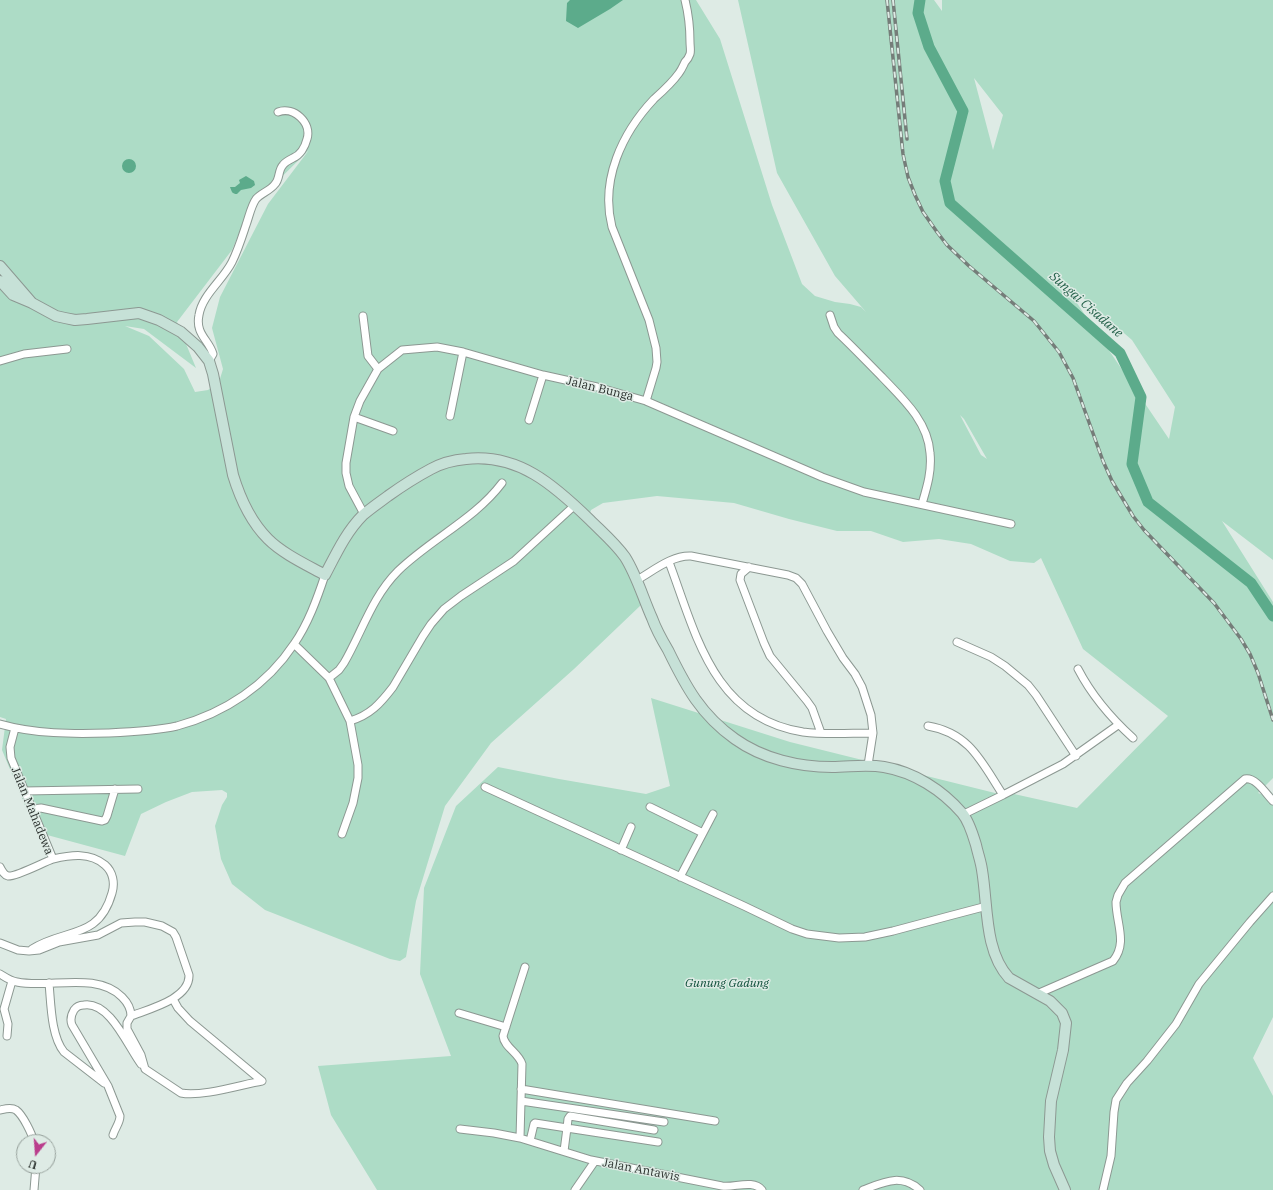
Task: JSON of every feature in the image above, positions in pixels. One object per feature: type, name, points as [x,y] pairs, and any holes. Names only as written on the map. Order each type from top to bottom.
[{"type":"street","name":"Jalan Bunga","points":[[364,514],[349,486],[346,473],[346,463],[354,417],[360,401],[378,369],[402,350],[437,347],[464,352],[543,375],[597,387],[646,401],[656,368],[656,348],[649,320],[612,227],[609,214],[610,181],[613,168],[623,142],[634,123],[648,106],[670,85],[680,72],[690,54],[690,22],[685,0]]},
{"type":"street","points":[[209,361],[214,354],[200,331],[198,316],[201,309],[208,295],[232,262],[241,241],[251,210],[257,199],[275,185],[282,165],[299,153],[308,137],[307,128],[304,121],[299,116],[292,111],[282,110],[278,112]]},
{"type":"street","points":[[0,266],[32,303]]},
{"type":"street","points":[[0,281],[13,295],[56,316],[75,320],[139,313],[159,320],[181,332],[198,347],[209,361],[213,374],[233,475],[237,490],[244,505],[254,522],[268,539],[279,548],[325,575]]},
{"type":"street","points":[[830,315],[834,327],[838,333],[904,400],[923,428],[929,445],[931,460],[929,479],[922,504]]},
{"type":"street","points":[[363,316],[368,356],[378,369]]},
{"type":"street","points":[[0,361],[24,354],[67,349]]},
{"type":"street","points":[[450,416],[464,352]]},
{"type":"street","points":[[529,420],[543,375]]},
{"type":"street","points":[[646,401],[822,476],[864,492],[1011,524]]},
{"type":"street","points":[[354,417],[393,431]]},
{"type":"street","points":[[0,724],[15,728],[54,733],[149,731],[176,726],[211,714],[242,698],[264,679],[283,659],[294,644],[311,612],[325,575],[338,548],[364,514],[416,477],[438,465],[457,460],[476,458],[497,459],[514,464],[542,478],[575,505],[616,545],[625,557],[637,580],[653,621],[684,683],[700,707],[717,725],[736,740],[773,758],[794,764],[812,767],[885,767],[901,771],[931,785],[964,814],[973,835],[982,867],[988,927],[996,958],[1005,974],[1014,982],[1050,1001],[1059,1008],[1066,1022],[1063,1050],[1051,1101],[1049,1137],[1050,1151],[1054,1165],[1066,1190]]},
{"type":"street","points":[[329,678],[339,670],[344,663],[374,604],[396,573],[427,546],[482,506],[502,483]]},
{"type":"street","points":[[350,721],[361,718],[370,713],[386,697],[431,624],[444,609],[514,561],[575,505]]},
{"type":"street","points":[[637,580],[679,557],[691,556],[793,576],[802,584],[827,632],[843,658],[856,674],[862,687],[871,715],[873,733],[868,766]]},
{"type":"street","points":[[669,562],[704,654],[715,674],[733,697],[760,717],[774,724],[803,732],[873,733]]},
{"type":"street","points":[[749,567],[741,574],[740,580],[764,643],[770,656],[812,708],[820,733]]},
{"type":"street","points":[[957,642],[995,660],[1017,675],[1028,685],[1076,756]]},
{"type":"street","points":[[294,644],[329,678],[350,721],[358,765],[358,778],[353,804],[342,834]]},
{"type":"street","points":[[1078,669],[1090,690],[1118,725],[1133,738]]},
{"type":"street","points":[[964,814],[1063,764],[1118,725]]},
{"type":"street","points":[[928,726],[943,729],[952,733],[968,744],[1004,795]]},
{"type":"street","name":"Jalan Mahadewa","points":[[0,867],[5,875],[14,876],[53,859],[11,758],[10,752],[15,728]]},
{"type":"street","points":[[1037,994],[1113,961],[1119,953],[1121,944],[1116,902],[1125,883],[1245,779],[1255,781],[1273,801]]},
{"type":"street","points":[[485,787],[792,929],[807,934],[852,938],[865,937],[893,932],[987,906]]},
{"type":"street","points":[[32,809],[41,808],[102,821],[105,820],[107,816],[115,789]]},
{"type":"street","points":[[24,791],[138,789]]},
{"type":"street","points":[[650,808],[703,833]]},
{"type":"street","points":[[680,877],[713,814]]},
{"type":"street","points":[[620,850],[631,827]]},
{"type":"street","points":[[29,952],[50,940],[82,930],[93,924],[103,915],[113,890],[113,878],[111,873],[104,864],[98,860],[91,857],[76,855],[53,859]]},
{"type":"street","points":[[1103,1190],[1111,1156],[1116,1100],[1127,1083],[1147,1061],[1176,1024],[1199,984],[1273,896]]},
{"type":"street","points":[[0,943],[18,950],[29,952],[39,950],[59,942],[98,935],[115,925],[127,922],[145,922],[168,929],[176,937],[189,975],[190,979],[187,987],[173,999],[131,1016]]},
{"type":"street","points":[[520,1138],[522,1064],[518,1056],[503,1039],[525,967]]},
{"type":"street","points":[[0,974],[12,981],[22,983],[88,983],[103,986],[114,991],[124,999],[130,1008],[131,1016],[127,1023],[127,1029],[141,1055],[145,1069]]},
{"type":"street","points":[[7,1036],[8,1024],[4,1009],[12,981]]},
{"type":"street","points":[[49,983],[56,1034],[60,1047],[108,1086]]},
{"type":"street","points":[[113,1135],[115,1127],[120,1121],[120,1116],[108,1086],[72,1025],[71,1017],[78,1006],[88,1004],[103,1010],[111,1018],[145,1069],[181,1093],[201,1094],[262,1081],[190,1021],[178,1008],[173,999]]},
{"type":"street","points":[[459,1013],[506,1027]]},
{"type":"street","points":[[521,1089],[716,1121]]},
{"type":"street","points":[[521,1101],[664,1122]]},
{"type":"street","points":[[0,1110],[10,1108],[16,1110],[24,1120],[30,1134]]},
{"type":"street","points":[[564,1151],[568,1119],[570,1116],[654,1130]]},
{"type":"street","points":[[530,1141],[532,1126],[535,1124],[658,1142]]},
{"type":"street","name":"Jalan Antawis","points":[[460,1130],[494,1133],[520,1138],[595,1160],[726,1187],[755,1185],[762,1190]]},
{"type":"street","points":[[575,1190],[595,1160]]},
{"type":"street","points":[[34,1190],[35,1174]]},
{"type":"street","points":[[863,1190],[888,1180],[894,1180],[912,1184],[920,1190]]},
{"type":"green space","name":"Gunung Gadung","points":[[0,0],[696,0],[720,39],[772,205],[802,284],[815,296],[861,307],[866,312],[835,276],[777,173],[738,0],[934,0],[942,11],[942,0],[1273,0],[1273,560],[1222,521],[1273,602],[1273,778],[1258,793],[1264,795],[1273,804],[1273,1017],[1253,1058],[1273,1096],[1273,1190],[377,1190],[331,1115],[318,1066],[451,1056],[420,974],[424,888],[456,806],[498,767],[646,794],[670,786],[651,698],[790,742],[1003,795],[1014,794],[1077,808],[1168,716],[1083,649],[1041,558],[1034,563],[1010,561],[971,544],[939,539],[903,542],[871,531],[837,531],[734,503],[657,496],[603,503],[591,510],[591,516],[624,551],[641,605],[574,669],[491,743],[445,806],[416,901],[406,957],[400,961],[390,959],[265,910],[232,884],[221,859],[215,826],[222,805],[227,797],[227,793],[222,790],[192,792],[141,814],[125,856],[36,832],[2,750],[6,719],[0,717]],"holes":[[[974,78],[1003,115],[993,150]],[[309,150],[268,204],[220,297],[212,328],[223,369],[219,382],[208,390],[195,392],[184,369],[149,336],[125,326],[144,329],[196,368],[177,322],[232,250],[249,209]],[[1060,278],[1132,340],[1175,407],[1169,439]],[[960,415],[964,419],[987,459],[981,455]]]},
{"type":"shaded area","points":[[570,0],[623,0],[578,28],[566,21],[567,3]]},
{"type":"shaded area","points":[[129,159],[134,161],[136,166],[134,171],[129,173],[124,171],[122,166],[124,161]]},
{"type":"shaded area","points":[[246,176],[254,181],[255,185],[251,188],[241,190],[237,194],[233,193],[230,187],[235,187],[240,183],[239,180]]},
{"type":"waterway","name":"Sungai Cisadane","points":[[920,0],[918,13],[929,47],[963,111],[945,181],[950,203],[1120,353],[1141,397],[1132,464],[1148,502],[1251,583],[1273,616]]},
{"type":"railway","points":[[887,0],[903,154],[908,177],[923,212],[947,245],[969,266],[1034,321],[1059,352],[1073,378],[1103,461],[1112,481],[1133,516],[1144,530],[1214,603],[1241,639],[1250,654],[1258,673],[1273,720]]},
{"type":"railway","points":[[893,0],[907,139]]}]
